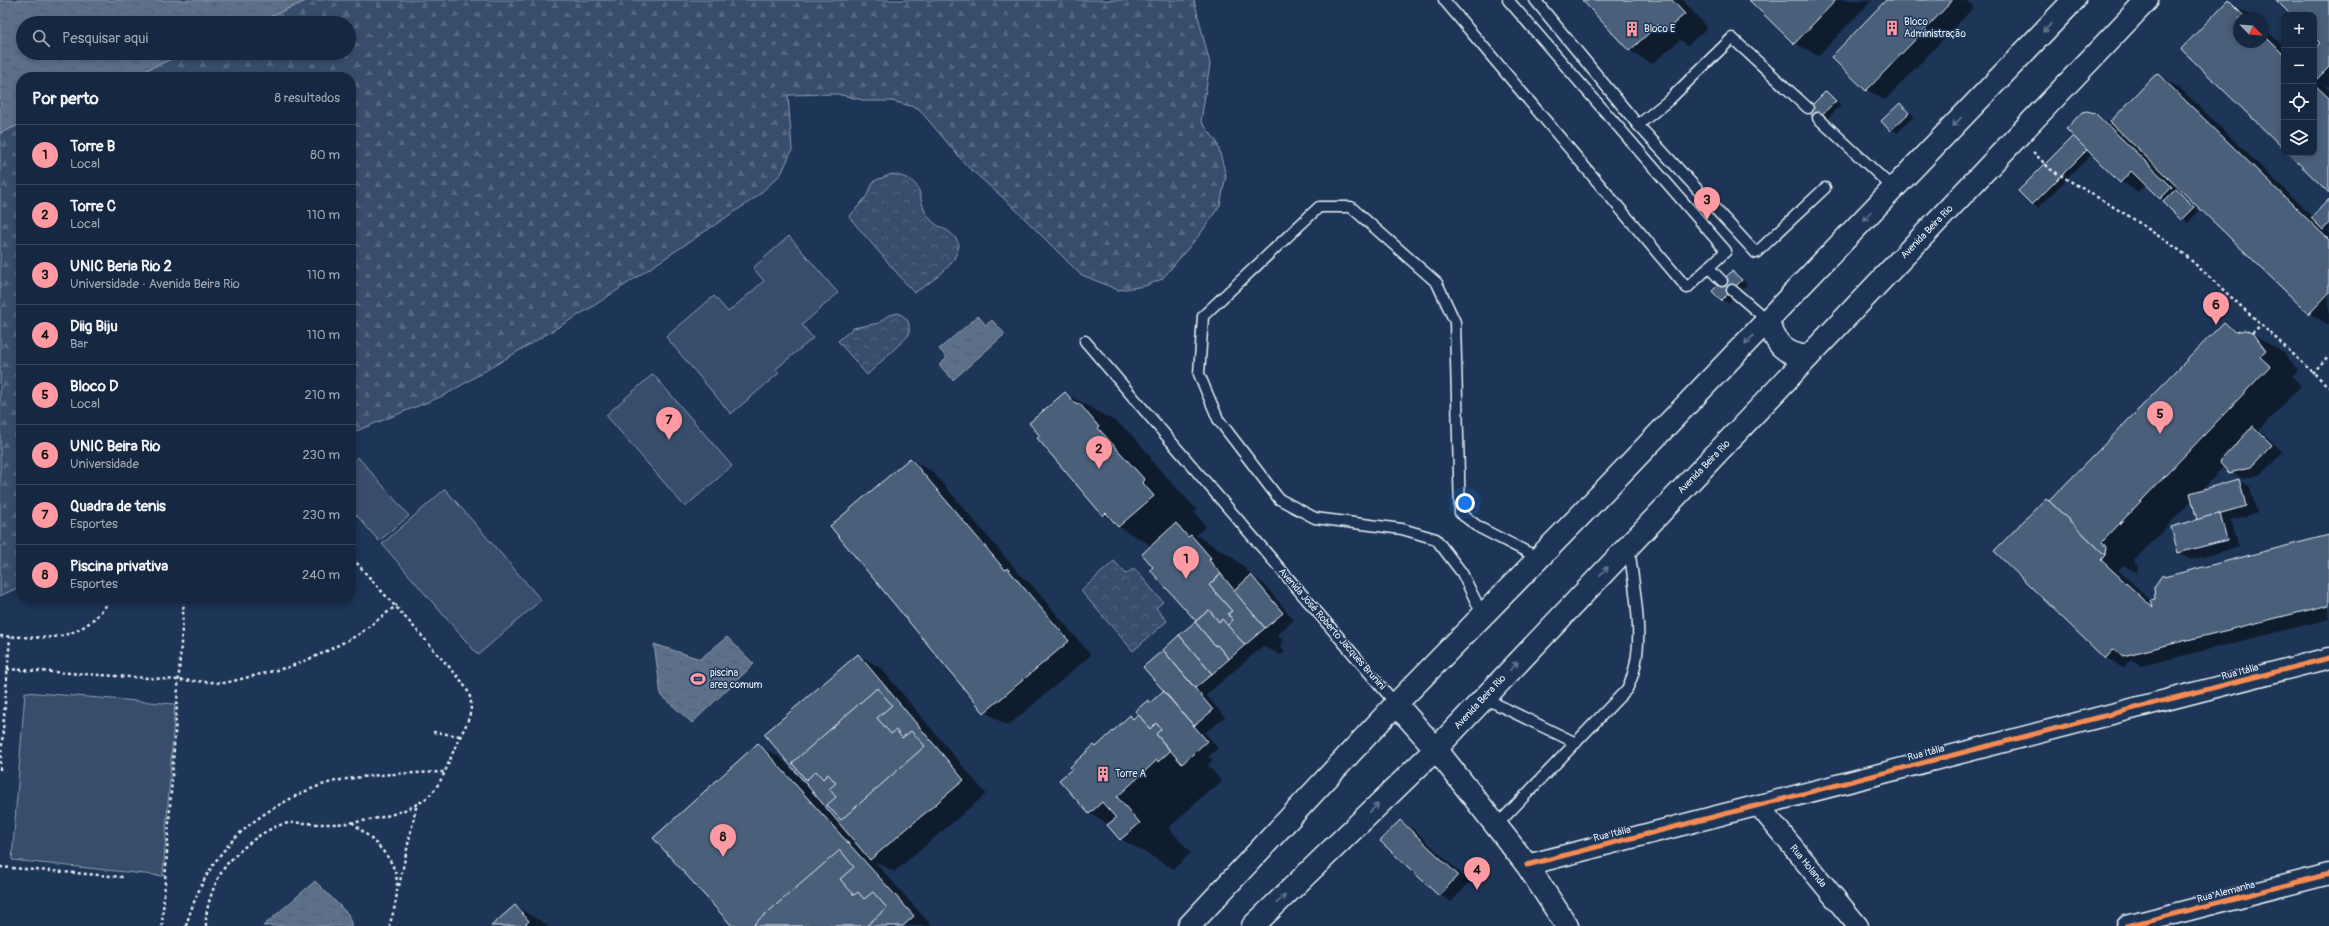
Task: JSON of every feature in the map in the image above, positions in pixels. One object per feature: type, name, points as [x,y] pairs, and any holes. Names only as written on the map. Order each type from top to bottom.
[{"type":"main road","points":[[1189,926],[1396,704],[1484,616],[2074,0]]},
{"type":"main road","name":"Avenida Beira Rio","points":[[1253,926],[1436,749],[2147,0]]},
{"type":"main road","points":[[1768,320],[1782,348],[1789,354],[1808,357]]},
{"type":"main road","name":"Avenida José Roberto Jacques Brunini","points":[[1396,704],[1436,749],[1527,865],[1564,925]]},
{"type":"street","name":"Rua Itália","points":[[1527,865],[2329,658]]},
{"type":"street","name":"Rua Holanda","points":[[1759,806],[1858,926]]},
{"type":"street","name":"Rua Alemanha","points":[[2127,926],[2177,921],[2329,874]]},
{"type":"lane","points":[[1444,0],[1687,288],[1726,251],[1508,0]]},
{"type":"lane","points":[[1535,0],[1638,125],[1756,253],[1825,188]]},
{"type":"lane","points":[[1638,125],[1669,100],[1732,38],[1808,108]]},
{"type":"lane","points":[[1818,118],[1893,188]]},
{"type":"lane","points":[[1484,616],[1462,573],[1436,539],[1402,529],[1315,518],[1279,499],[1218,419],[1199,374],[1202,316],[1319,207],[1351,207],[1437,282],[1455,322],[1460,513],[1480,528],[1539,558]]},
{"type":"lane","points":[[1708,267],[1722,281]]},
{"type":"lane","points":[[1732,290],[1768,320]]},
{"type":"lane","name":"Avenida José Roberto Jacques Brunini","points":[[1085,341],[1396,704]]},
{"type":"lane","points":[[1496,826],[1627,689],[1634,676],[1638,636],[1629,545]]},
{"type":"lane","points":[[1484,698],[1576,743]]},
{"type":"path","points":[[2017,137],[2050,169],[2132,218],[2182,252],[2329,387]]},
{"type":"path","points":[[2252,333],[2261,325]]},
{"type":"path","points":[[2313,373],[2329,355]]},
{"type":"path","points":[[206,926],[214,888],[222,870],[238,851],[259,836],[278,826],[300,822],[323,824],[390,817],[431,794],[444,772],[470,713],[471,702],[461,681],[397,605],[356,561]]},
{"type":"path","points":[[0,636],[56,638],[75,633],[88,626],[107,604]]},
{"type":"path","points":[[162,926],[184,604]]},
{"type":"path","points":[[8,669],[225,683],[289,667],[319,655],[358,636],[397,605]]},
{"type":"path","points":[[0,770],[10,636]]},
{"type":"path","points":[[433,732],[460,736]]},
{"type":"path","points":[[186,926],[193,901],[222,852],[242,828],[268,810],[305,791],[340,780],[389,774],[444,772]]},
{"type":"path","points":[[389,926],[397,903],[417,803]]},
{"type":"path","points":[[352,822],[383,851],[395,870],[399,887]]},
{"type":"path","points":[[0,867],[124,877]]},
{"type":"green space","points":[[308,0],[1194,0],[1210,64],[1201,121],[1217,142],[1226,176],[1220,205],[1201,233],[1162,279],[1145,286],[1118,290],[1080,274],[1011,205],[967,166],[918,108],[892,101],[867,101],[837,94],[788,95],[792,150],[781,174],[755,198],[592,307],[445,395],[356,431],[356,72],[141,72],[169,60],[356,60],[356,16],[271,16]]},
{"type":"green space","points":[[16,126],[16,588],[0,596],[0,133]]},
{"type":"green space","points":[[892,174],[904,177],[912,181],[917,186],[926,213],[931,220],[949,232],[959,244],[954,259],[942,273],[914,293],[849,217],[866,197],[874,181]]},
{"type":"green space","points":[[789,236],[838,293],[802,325],[813,338],[776,369],[779,373],[731,414],[666,337],[714,296],[728,312],[764,281],[753,268]]},
{"type":"green space","points":[[898,313],[907,319],[909,335],[867,375],[838,341],[853,328],[879,323],[887,316]]},
{"type":"green space","points":[[653,374],[732,466],[685,507],[606,415]]},
{"type":"green space","points":[[358,457],[409,516],[379,541],[356,515],[356,459]]},
{"type":"green space","points":[[445,489],[541,600],[478,655],[382,544]]},
{"type":"green space","points":[[1114,561],[1126,574],[1134,568],[1163,602],[1156,608],[1167,621],[1133,651],[1081,591]]},
{"type":"green space","points":[[25,692],[175,704],[163,876],[12,860]]},
{"type":"water","points":[[0,0],[308,0],[271,16],[16,16],[16,60],[169,60],[141,72],[16,72],[16,126],[0,133]]},
{"type":"water","points":[[978,316],[986,325],[992,320],[1005,334],[953,380],[939,365],[947,358],[939,349]]},
{"type":"water","name":"piscina area comum","points":[[727,637],[754,664],[692,723],[661,695],[654,644],[700,659]]},
{"type":"water","points":[[315,881],[348,914],[352,926],[263,926]]},
{"type":"building","name":"Bloco E","points":[[1582,0],[1672,0],[1685,14],[1664,32],[1658,25],[1629,51]]},
{"type":"building","points":[[1749,0],[1836,0],[1794,44]]},
{"type":"building","name":"Bloco Administração","points":[[1886,0],[1953,0],[1866,91],[1831,57]]},
{"type":"building","points":[[2228,0],[2240,12],[2233,12],[2233,48],[2269,48],[2269,40],[2281,52],[2281,146],[2181,49]]},
{"type":"building","points":[[2276,0],[2329,0],[2329,67],[2317,79],[2317,46],[2320,43],[2317,40],[2317,12],[2288,12]]},
{"type":"building","points":[[2157,73],[2329,240],[2329,293],[2309,314],[2110,122]]},
{"type":"building","points":[[2317,87],[2329,98],[2329,193],[2291,156],[2317,156]]},
{"type":"building","points":[[1826,91],[1836,101],[1816,120],[1807,110]]},
{"type":"building","points":[[1900,103],[1909,113],[1890,131],[1881,121]]},
{"type":"building","points":[[2087,111],[2095,113],[2172,187],[2160,199],[2131,171],[2120,183],[2066,129],[2082,112]]},
{"type":"building","points":[[2073,136],[2087,150],[2032,205],[2018,191]]},
{"type":"building","points":[[2176,189],[2194,207],[2181,220],[2163,202]]},
{"type":"building","points":[[2329,199],[2329,223],[2323,230],[2311,218]]},
{"type":"building","points":[[1732,271],[1742,280],[1721,301],[1712,291]]},
{"type":"building","points":[[2224,322],[2235,332],[2245,330],[2252,333],[2266,351],[2260,357],[2270,366],[2102,542],[2106,547],[2105,555],[2049,501]]},
{"type":"building","points":[[1065,392],[1077,405],[1079,403],[1099,427],[1098,428],[1145,480],[1142,482],[1154,496],[1118,527],[1106,513],[1103,516],[1037,438],[1040,436],[1029,423]]},
{"type":"building","points":[[2253,426],[2272,445],[2250,468],[2229,473],[2219,462]]},
{"type":"building","points":[[910,458],[1005,570],[1007,568],[1069,641],[984,713],[830,526]]},
{"type":"building","points":[[2239,479],[2246,506],[2197,520],[2190,493]]},
{"type":"building","points":[[2046,498],[2105,555],[2101,560],[2153,608],[2151,600],[2155,599],[2154,587],[2163,574],[2164,577],[2329,535],[2329,605],[2123,656],[2114,649],[2105,659],[1994,551]]},
{"type":"building","points":[[2220,513],[2227,540],[2178,553],[2171,527]]},
{"type":"building","points":[[1176,523],[1188,537],[1191,535],[1211,558],[1209,560],[1221,574],[1209,585],[1232,611],[1228,614],[1233,620],[1227,626],[1222,619],[1219,622],[1209,610],[1196,621],[1150,570],[1153,567],[1142,554]]},
{"type":"building","points":[[1221,574],[1265,628],[1245,645],[1227,626],[1233,620],[1228,614],[1232,611],[1209,585]]},
{"type":"building","points":[[1251,575],[1283,613],[1265,628],[1234,591]]},
{"type":"building","points":[[1209,610],[1219,622],[1222,619],[1245,645],[1229,659],[1217,645],[1215,646],[1195,622]]},
{"type":"building","points":[[1195,622],[1215,646],[1217,645],[1229,659],[1212,674],[1179,635]]},
{"type":"building","points":[[1179,635],[1212,674],[1195,688],[1163,650]]},
{"type":"building","points":[[1163,650],[1213,710],[1194,726],[1143,667]]},
{"type":"building","points":[[858,654],[964,780],[870,860],[764,734]]},
{"type":"building","points":[[877,688],[892,705],[877,718],[891,734],[896,730],[902,738],[911,731],[925,746],[841,820],[827,805],[836,797],[829,789],[836,783],[828,774],[823,779],[816,771],[806,780],[792,763]]},
{"type":"building","points":[[1163,691],[1207,741],[1182,764],[1156,734],[1161,729],[1156,723],[1150,729],[1135,711],[1148,700],[1150,703]]},
{"type":"building","name":"Torre A","points":[[1138,714],[1150,729],[1156,723],[1161,729],[1156,734],[1170,751],[1158,762],[1157,760],[1117,797],[1140,823],[1120,840],[1107,825],[1116,818],[1102,802],[1089,814],[1059,780],[1072,769],[1070,767],[1094,745],[1096,747],[1130,715],[1133,719]]},
{"type":"building","points":[[758,743],[914,916],[903,926],[732,926],[653,838]]},
{"type":"building","points":[[1400,820],[1458,875],[1439,896],[1380,841]]},
{"type":"building","points":[[840,850],[854,867],[840,879],[854,895],[858,892],[864,899],[873,892],[887,908],[866,926],[755,926],[754,924]]},
{"type":"building","points":[[515,905],[529,921],[524,926],[491,926]]},
{"type":"cycle path","points":[[1527,865],[2329,658]]},
{"type":"cycle path","points":[[2127,926],[2329,874]]},
{"type":"place","name":"Bloco Administração","points":[[1892,28]]},
{"type":"place","name":"Bloco E","points":[[1632,29]]},
{"type":"place","name":"UNIC Beria Rio 2","points":[[1707,220]]},
{"type":"place","name":"UNIC Beira Rio","points":[[2216,325]]},
{"type":"place","name":"Bloco D","points":[[2160,434]]},
{"type":"place","name":"Quadra de tenis","points":[[669,440]]},
{"type":"place","name":"Torre C","points":[[1099,469]]},
{"type":"place","name":"Torre B","points":[[1186,579]]},
{"type":"place","name":"piscina area comum","points":[[698,679]]},
{"type":"place","name":"Torre A","points":[[1103,774]]},
{"type":"place","name":"Piscina privativa","points":[[723,857]]},
{"type":"place","name":"Diig Biju","points":[[1477,890]]}]
